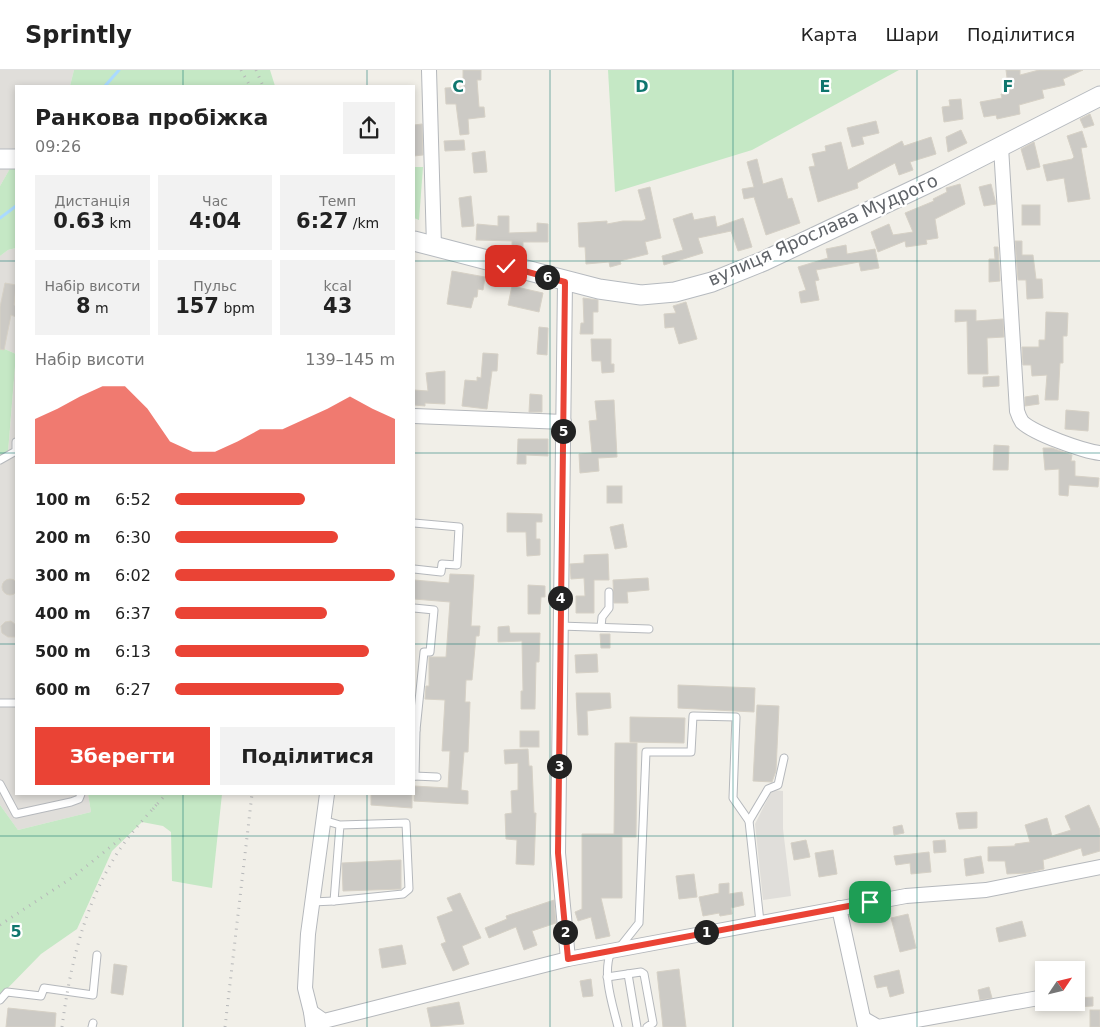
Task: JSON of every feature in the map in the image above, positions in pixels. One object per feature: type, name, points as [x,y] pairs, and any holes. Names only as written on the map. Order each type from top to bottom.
[{"type":"main road","name":"вулиця Ярослава Мудрого","points":[[415,241],[565,282],[641,295],[674,292],[712,282],[764,260],[929,184],[1100,96]]},
{"type":"street","points":[[429,70],[434,246]]},
{"type":"street","points":[[1001,147],[1016,411],[1022,422],[1031,427],[1069,445],[1100,453]]},
{"type":"street","points":[[565,282],[558,853],[568,959]]},
{"type":"street","points":[[415,416],[564,422]]},
{"type":"street","points":[[313,1027],[305,988],[312,902],[327,795]]},
{"type":"street","points":[[311,1012],[324,1021],[568,959],[906,896],[986,890],[1100,867]]},
{"type":"street","points":[[839,908],[864,1023],[878,1027],[1035,999]]},
{"type":"lane","points":[[0,460],[15,452]]},
{"type":"lane","points":[[415,523],[459,526],[457,566],[442,564],[441,572],[415,569]]},
{"type":"lane","points":[[601,627],[602,617],[609,608],[609,592]]},
{"type":"lane","points":[[415,608],[434,610],[430,652],[424,652],[415,730]]},
{"type":"lane","points":[[560,626],[649,629]]},
{"type":"lane","points":[[0,704],[15,702]]},
{"type":"lane","points":[[618,1027],[607,977],[607,961],[614,950],[629,938],[639,923],[646,752],[691,752],[692,716],[736,717],[733,798],[749,821],[760,922]]},
{"type":"lane","points":[[749,821],[768,789],[778,785],[784,758]]},
{"type":"lane","points":[[415,776],[437,778]]},
{"type":"lane","points":[[0,784],[16,814],[71,802],[79,799],[81,795]]},
{"type":"lane","points":[[312,902],[403,894],[409,888],[406,823],[340,825],[323,820]]},
{"type":"lane","points":[[334,900],[340,825]]},
{"type":"lane","points":[[0,1000],[7,992],[41,996],[44,988],[93,995],[97,955]]},
{"type":"lane","points":[[607,977],[641,972],[644,974],[653,1023],[647,1027]]},
{"type":"lane","points":[[628,974],[636,1027]]},
{"type":"shaded area","points":[[0,70],[74,70],[70,85],[15,85],[15,160],[0,186]]},
{"type":"shaded area","points":[[15,248],[15,354],[0,347],[0,256],[8,250]]},
{"type":"shaded area","points":[[15,368],[15,795],[88,795],[91,812],[18,830],[0,805],[0,455],[8,452]]},
{"type":"shaded area","points":[[772,790],[783,791],[783,829],[791,896],[763,900],[755,824]]},
{"type":"green space","points":[[74,70],[270,70],[275,85],[70,85]]},
{"type":"green space","points":[[608,70],[899,70],[752,150],[615,192]]},
{"type":"green space","points":[[15,160],[15,248],[8,250],[0,256],[0,186]]},
{"type":"green space","points":[[415,167],[423,167],[419,220],[415,218]]},
{"type":"green space","points":[[0,347],[15,354],[15,366],[8,452],[0,455]]},
{"type":"green space","points":[[88,795],[222,795],[212,888],[172,881],[171,832],[163,826],[142,822],[112,851],[77,929],[41,954],[0,996],[0,805],[18,830],[91,812]]},
{"type":"building","points":[[463,70],[481,70],[481,80],[477,80],[479,107],[484,107],[485,117],[468,119],[469,134],[460,135],[456,104],[446,104],[445,88],[463,87]]},
{"type":"building","points":[[1006,70],[1020,70],[1020,75],[1039,70],[1083,70],[1063,79],[1065,85],[1042,90],[1044,98],[1019,105],[1020,114],[997,119],[996,115],[984,117],[980,102],[1002,98],[1001,94],[1006,95],[1003,79],[1007,78]]},
{"type":"building","points":[[961,99],[963,119],[944,122],[942,107],[950,106],[949,100]]},
{"type":"building","points":[[1090,114],[1094,125],[1084,128],[1080,119]]},
{"type":"building","points":[[876,121],[879,133],[862,137],[864,144],[852,147],[847,128]]},
{"type":"building","points":[[422,124],[423,155],[415,156],[415,125]]},
{"type":"building","points":[[961,130],[967,143],[948,152],[946,137]]},
{"type":"building","points":[[1082,131],[1087,147],[1081,148],[1090,199],[1068,202],[1064,178],[1047,181],[1043,165],[1072,159],[1074,157],[1067,136]]},
{"type":"building","points":[[931,137],[936,154],[910,162],[913,170],[899,175],[895,163],[857,183],[858,188],[818,202],[809,167],[815,166],[812,154],[826,151],[825,146],[841,142],[848,170],[902,141],[904,146]]},
{"type":"building","points":[[464,140],[465,150],[445,151],[444,141]]},
{"type":"building","points":[[1034,142],[1040,167],[1027,170],[1021,149]]},
{"type":"building","points":[[485,151],[487,172],[474,173],[472,153]]},
{"type":"building","points":[[757,159],[763,184],[782,178],[788,199],[792,198],[800,223],[766,235],[754,197],[744,199],[742,189],[754,187],[747,162]]},
{"type":"building","points":[[960,184],[965,204],[935,219],[938,238],[926,240],[927,244],[906,247],[905,241],[878,252],[871,232],[889,224],[893,235],[913,232],[905,213],[934,201],[933,199],[947,192],[946,188]]},
{"type":"building","points":[[991,184],[996,204],[984,206],[979,187]]},
{"type":"building","points":[[650,187],[661,238],[645,242],[648,254],[620,261],[621,264],[610,267],[609,262],[586,264],[585,247],[579,247],[578,223],[607,221],[607,224],[646,219],[638,190]]},
{"type":"building","points":[[471,196],[474,226],[462,227],[459,198]]},
{"type":"building","points":[[1022,205],[1040,205],[1040,225],[1022,225]]},
{"type":"building","points":[[692,213],[694,220],[715,216],[717,227],[743,218],[752,247],[738,251],[731,231],[698,238],[703,253],[664,265],[662,256],[683,250],[673,219]]},
{"type":"building","points":[[498,216],[509,216],[509,233],[537,232],[537,223],[548,224],[548,242],[523,242],[523,247],[512,248],[512,241],[476,240],[477,224],[498,226]]},
{"type":"building","points":[[1015,241],[1022,241],[1022,255],[1033,255],[1036,279],[1042,279],[1043,298],[1027,299],[1026,280],[1018,280]]},
{"type":"building","points":[[846,245],[847,254],[875,249],[879,268],[861,271],[859,262],[816,270],[819,280],[815,281],[819,300],[801,303],[799,292],[806,290],[798,267],[828,258],[826,249]]},
{"type":"building","points":[[994,247],[998,247],[1000,281],[989,282],[989,259],[995,259]]},
{"type":"building","points":[[452,271],[485,277],[483,290],[478,289],[477,297],[474,297],[471,308],[447,304]]},
{"type":"building","points":[[5,283],[15,285],[15,317],[11,315],[4,350],[0,349],[0,307]]},
{"type":"building","points":[[512,286],[543,293],[539,312],[508,305]]},
{"type":"building","points":[[583,298],[598,300],[598,312],[593,312],[593,334],[580,334],[581,323],[584,323]]},
{"type":"building","points":[[686,302],[697,339],[679,344],[674,327],[665,328],[664,314],[676,313],[673,306]]},
{"type":"building","points":[[955,310],[976,310],[976,321],[1003,319],[1004,337],[987,338],[988,374],[968,374],[967,321],[955,322]]},
{"type":"building","points":[[1046,312],[1068,313],[1067,336],[1063,336],[1063,363],[1060,363],[1058,400],[1045,400],[1047,375],[1032,376],[1031,365],[1023,365],[1022,347],[1039,347],[1039,340],[1045,340]]},
{"type":"building","points":[[539,327],[548,328],[547,355],[537,354]]},
{"type":"building","points":[[591,339],[611,339],[611,364],[614,364],[614,372],[602,373],[601,361],[592,361]]},
{"type":"building","points":[[483,353],[498,354],[497,371],[492,371],[487,409],[462,406],[465,380],[477,381],[477,377],[481,378]]},
{"type":"building","points":[[445,371],[445,404],[425,403],[425,406],[415,405],[415,390],[428,391],[426,373]]},
{"type":"building","points":[[999,376],[999,386],[983,387],[983,377]]},
{"type":"building","points":[[530,394],[542,395],[542,412],[529,412]]},
{"type":"building","points":[[1038,395],[1039,404],[1025,406],[1025,397]]},
{"type":"building","points":[[614,400],[617,457],[598,458],[599,471],[580,473],[579,454],[592,453],[589,421],[597,420],[595,401]]},
{"type":"building","points":[[1066,410],[1089,412],[1088,431],[1065,429]]},
{"type":"building","points":[[518,439],[548,439],[548,456],[526,455],[526,464],[517,464]]},
{"type":"building","points":[[994,445],[1009,446],[1008,470],[993,470]]},
{"type":"building","points":[[1043,448],[1052,448],[1072,455],[1071,461],[1075,461],[1075,476],[1099,478],[1098,487],[1069,485],[1068,496],[1059,495],[1059,469],[1045,470]]},
{"type":"building","points":[[607,486],[622,486],[622,503],[607,503]]},
{"type":"building","points":[[507,513],[542,514],[542,522],[536,522],[536,539],[540,539],[540,555],[527,556],[526,532],[507,532]]},
{"type":"building","points":[[623,524],[627,547],[615,549],[610,527]]},
{"type":"building","points":[[608,554],[609,580],[594,580],[594,613],[576,613],[576,596],[585,596],[584,578],[571,579],[570,564],[584,563],[584,555]]},
{"type":"building","points":[[450,574],[474,575],[471,626],[480,626],[479,636],[476,636],[472,680],[466,680],[465,702],[470,702],[468,752],[464,752],[461,790],[468,791],[468,804],[414,801],[415,786],[448,788],[450,751],[442,751],[445,700],[425,699],[426,686],[429,686],[429,657],[446,657],[450,602],[415,599],[415,580],[449,583]]},
{"type":"building","points":[[648,578],[649,590],[627,592],[628,603],[614,603],[613,580]]},
{"type":"building","points":[[7,580],[15,582],[15,592],[10,595],[2,587]]},
{"type":"building","points":[[528,585],[545,586],[545,597],[541,597],[540,614],[528,614]]},
{"type":"building","points":[[11,621],[15,624],[15,637],[8,637],[2,633],[1,626],[5,622]]},
{"type":"building","points":[[509,626],[510,633],[540,633],[539,662],[536,662],[535,709],[521,709],[521,691],[523,691],[522,641],[498,642],[498,627]]},
{"type":"building","points":[[600,634],[610,634],[610,648],[601,648]]},
{"type":"building","points":[[597,654],[598,672],[576,673],[575,655]]},
{"type":"building","points":[[678,685],[755,688],[754,712],[678,708]]},
{"type":"building","points":[[576,693],[610,693],[611,708],[587,711],[588,735],[578,735]]},
{"type":"building","points":[[757,705],[779,706],[776,771],[772,782],[753,781]]},
{"type":"building","points":[[630,717],[685,718],[684,743],[630,742]]},
{"type":"building","points":[[520,731],[539,731],[539,747],[520,747]]},
{"type":"building","points":[[615,743],[637,743],[636,837],[622,837],[622,898],[601,898],[610,936],[596,939],[591,917],[578,921],[575,912],[582,909],[582,834],[614,834]]},
{"type":"building","points":[[528,749],[529,766],[532,766],[534,813],[536,813],[534,865],[516,864],[517,840],[506,839],[505,814],[512,813],[511,791],[518,790],[518,763],[505,764],[504,750]]},
{"type":"building","points":[[371,795],[412,795],[412,808],[371,805]]},
{"type":"building","points":[[1089,805],[1100,830],[1100,851],[1083,856],[1081,848],[1043,860],[1044,869],[1027,873],[1007,874],[1005,861],[988,861],[988,847],[1015,846],[1015,844],[1030,842],[1025,825],[1047,818],[1052,836],[1071,830],[1065,816]]},
{"type":"building","points":[[977,812],[977,828],[959,829],[956,813]]},
{"type":"building","points":[[902,825],[904,833],[894,835],[893,827]]},
{"type":"building","points":[[806,840],[810,857],[794,860],[791,843]]},
{"type":"building","points":[[945,840],[946,852],[934,853],[933,841]]},
{"type":"building","points":[[833,850],[837,874],[819,877],[815,853]]},
{"type":"building","points":[[929,852],[931,872],[911,874],[910,863],[896,865],[894,856]]},
{"type":"building","points":[[981,856],[984,873],[966,876],[964,859]]},
{"type":"building","points":[[401,860],[401,889],[343,891],[342,863]]},
{"type":"building","points":[[694,874],[697,897],[679,899],[676,876]]},
{"type":"building","points":[[729,883],[729,894],[742,892],[744,905],[731,908],[732,914],[720,916],[719,913],[703,916],[699,897],[719,893],[719,884]]},
{"type":"building","points":[[460,893],[481,938],[462,946],[469,964],[453,971],[441,944],[446,942],[437,917],[453,911],[447,898]]},
{"type":"building","points":[[554,900],[556,923],[532,931],[537,945],[524,950],[516,927],[489,938],[485,928],[507,919],[506,916]]},
{"type":"building","points":[[908,914],[916,948],[900,952],[891,918]]},
{"type":"building","points":[[1022,921],[1026,936],[999,942],[996,928]]},
{"type":"building","points":[[402,945],[406,964],[382,968],[379,949]]},
{"type":"building","points":[[114,964],[127,966],[123,995],[111,993]]},
{"type":"building","points":[[679,969],[686,1027],[663,1027],[657,972]]},
{"type":"building","points":[[899,970],[904,993],[890,997],[887,986],[877,988],[874,976]]},
{"type":"building","points":[[591,979],[593,996],[583,997],[580,981]]},
{"type":"building","points":[[989,987],[992,998],[980,1000],[978,990]]},
{"type":"building","points":[[1085,997],[1093,997],[1093,1006],[1085,1006]]},
{"type":"building","points":[[459,1002],[464,1024],[431,1027],[427,1008]]},
{"type":"building","points":[[8,1008],[56,1013],[55,1027],[6,1027]]},
{"type":"building","points":[[1090,1010],[1100,1010],[1100,1027],[1090,1027]]},
{"type":"waterway","points":[[106,85],[119,70]]},
{"type":"waterway","points":[[0,218],[15,207]]},
{"type":"railway","points":[[241,70],[249,85]]},
{"type":"railway","points":[[256,70],[263,85]]},
{"type":"railway","points":[[153,809],[165,795]]},
{"type":"railway","points":[[225,1027],[252,795]]},
{"type":"railway","points":[[62,1027],[74,959],[80,936],[96,893],[122,846],[157,804]]},
{"type":"railway","points":[[0,925],[73,877],[124,836]]},
{"type":"route","points":[[506,266],[565,282],[558,853],[568,959],[870,902]]}]
